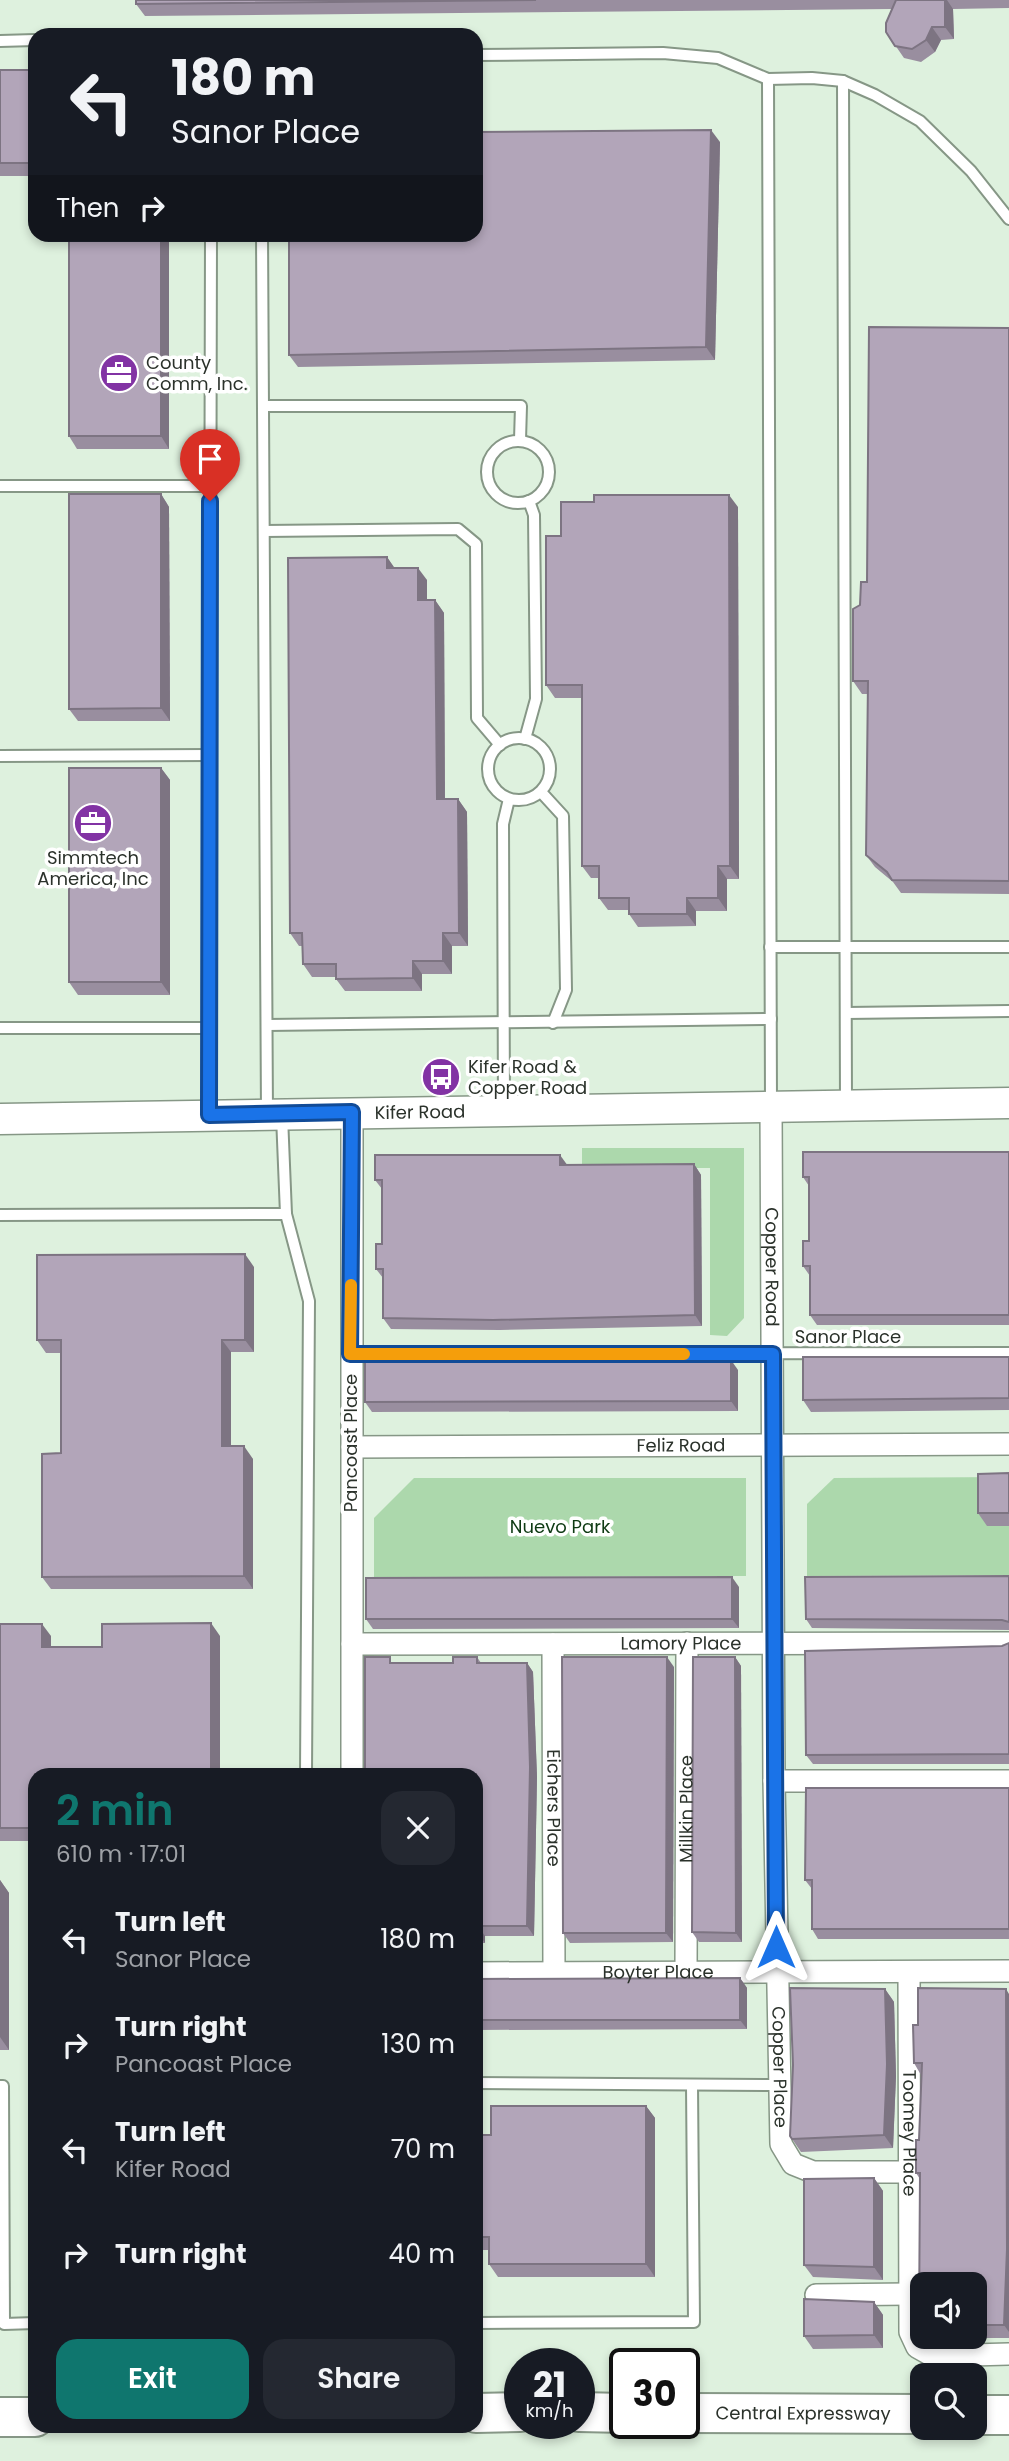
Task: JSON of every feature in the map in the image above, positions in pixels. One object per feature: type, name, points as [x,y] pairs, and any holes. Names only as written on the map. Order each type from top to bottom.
[{"type":"highway","points":[[483,2413],[504,2412]]},
{"type":"highway","name":"Central Expressway","points":[[700,2413],[910,2414]]},
{"type":"highway","points":[[987,2414],[1009,2415]]},
{"type":"highway","points":[[0,2417],[28,2417]]},
{"type":"main road","name":"Kifer Road","points":[[0,1119],[1009,1103]]},
{"type":"street","name":"Copper Road","points":[[771,1106],[776,1972]]},
{"type":"street","name":"Pancoast Place","points":[[352,1112],[352,1768]]},
{"type":"street","name":"Feliz Road","points":[[352,1447],[1009,1444]]},
{"type":"street","name":"Millkin Place","points":[[686,1973],[687,1643]]},
{"type":"street","name":"Lamory Place","points":[[352,1644],[1009,1643]]},
{"type":"street","name":"Eichers Place","points":[[553,1644],[554,1973]]},
{"type":"street","points":[[774,1782],[1009,1781]]},
{"type":"street","name":"Boyter Place","points":[[483,1973],[1009,1971]]},
{"type":"street","name":"Copper Place","points":[[776,1972],[781,2144],[793,2164],[813,2172],[909,2172]]},
{"type":"street","name":"Toomey Place","points":[[909,1972],[910,2332],[922,2353],[933,2356],[1009,2354]]},
{"type":"street","points":[[816,2295],[909,2294]]},
{"type":"lane","points":[[0,41],[28,40]]},
{"type":"lane","points":[[483,55],[663,53],[718,58],[768,79],[812,78],[843,82],[875,94],[920,121],[971,171],[1009,219]]},
{"type":"lane","points":[[768,79],[771,1106]]},
{"type":"lane","points":[[843,82],[846,1104]]},
{"type":"lane","points":[[209,1115],[211,242]]},
{"type":"lane","points":[[262,242],[267,1025],[286,1214],[309,1301],[306,1768]]},
{"type":"lane","points":[[264,406],[521,406],[520,440]]},
{"type":"lane","points":[[520,440],[539,449],[549,467],[545,487],[529,500],[509,501],[499,496],[487,479],[489,459],[494,451],[511,441],[520,440]]},
{"type":"lane","points":[[0,486],[210,486]]},
{"type":"lane","points":[[525,738],[536,699],[534,515],[529,500]]},
{"type":"lane","points":[[264,531],[458,529],[476,544],[477,718],[500,745]]},
{"type":"lane","points":[[516,738],[525,738],[534,741],[548,756],[550,775],[541,792],[526,800],[509,799],[494,788],[488,770],[493,752],[500,745],[516,738]]},
{"type":"lane","points":[[0,757],[209,755]]},
{"type":"lane","points":[[541,792],[563,816],[566,990],[553,1023]]},
{"type":"lane","points":[[504,1110],[503,824],[509,799]]},
{"type":"lane","points":[[770,947],[1009,947]]},
{"type":"lane","points":[[846,1013],[1009,1011]]},
{"type":"lane","points":[[267,1025],[771,1019]]},
{"type":"lane","points":[[0,1028],[209,1028]]},
{"type":"lane","points":[[0,1215],[286,1214]]},
{"type":"lane","name":"Sanor Place","points":[[350,1354],[1009,1353]]},
{"type":"lane","points":[[483,2083],[779,2085]]},
{"type":"lane","points":[[483,2323],[694,2322],[692,2085]]},
{"type":"lane","points":[[0,2087],[3,2087],[1,2185],[4,2324],[28,2323]]},
{"type":"green space","points":[[582,1148],[744,1148],[744,1318],[727,1336],[710,1335],[710,1168],[582,1168]]},
{"type":"green space","points":[[1009,1477],[1009,1575],[807,1576],[807,1504],[834,1478]]},
{"type":"green space","name":"Nuevo Park","points":[[414,1478],[746,1478],[746,1576],[374,1577],[374,1518]]},
{"type":"building","points":[[136,0],[536,0],[136,4]]},
{"type":"building","points":[[896,0],[945,0],[945,27],[932,27],[926,40],[912,49],[895,46],[886,32],[886,23]]},
{"type":"building","points":[[0,70],[28,70],[28,163],[0,163]]},
{"type":"building","points":[[711,130],[706,347],[289,355],[289,242],[483,242],[483,132]]},
{"type":"building","points":[[69,242],[161,242],[161,436],[69,436]]},
{"type":"building","points":[[869,327],[1009,328],[1009,881],[892,880],[887,872],[866,855],[868,681],[853,681],[853,609],[860,605],[861,582],[867,582]]},
{"type":"building","points":[[69,494],[161,494],[161,708],[69,709]]},
{"type":"building","points":[[594,495],[729,495],[730,866],[718,866],[718,898],[687,898],[687,914],[629,914],[629,898],[599,898],[599,866],[582,866],[582,685],[546,685],[546,536],[561,536],[561,502],[594,502]]},
{"type":"building","points":[[387,557],[387,568],[418,568],[418,600],[435,600],[437,799],[458,799],[459,933],[443,933],[443,961],[413,961],[413,978],[336,979],[336,964],[303,964],[302,933],[290,933],[288,558]]},
{"type":"building","points":[[69,768],[161,768],[161,982],[69,982]]},
{"type":"building","points":[[803,1152],[1009,1152],[1009,1315],[810,1315],[810,1266],[803,1266],[803,1241],[809,1241],[809,1177],[803,1177]]},
{"type":"building","points":[[375,1155],[560,1155],[560,1165],[694,1164],[695,1315],[493,1320],[383,1318],[383,1269],[376,1269],[376,1244],[382,1244],[382,1180],[375,1180]]},
{"type":"building","points":[[245,1254],[245,1340],[222,1340],[222,1446],[244,1446],[244,1576],[42,1577],[42,1454],[61,1453],[61,1340],[37,1340],[37,1255]]},
{"type":"building","points":[[803,1357],[1009,1357],[1009,1398],[803,1400]]},
{"type":"building","points":[[731,1360],[731,1401],[365,1402],[365,1361]]},
{"type":"building","points":[[1009,1473],[1009,1513],[978,1513],[978,1474]]},
{"type":"building","points":[[1009,1576],[1009,1622],[806,1619],[805,1577]]},
{"type":"building","points":[[732,1577],[732,1619],[366,1619],[366,1578]]},
{"type":"building","points":[[211,1623],[211,1768],[28,1768],[28,1828],[0,1828],[0,1624],[42,1624],[42,1647],[102,1647],[102,1624]]},
{"type":"building","points":[[1009,1643],[1009,1754],[806,1755],[805,1651],[1002,1646]]},
{"type":"building","points":[[365,1657],[390,1657],[390,1663],[453,1663],[453,1657],[477,1657],[477,1663],[527,1663],[530,1767],[527,1926],[483,1926],[483,1768],[365,1768]]},
{"type":"building","points":[[562,1657],[667,1657],[666,1933],[563,1933]]},
{"type":"building","points":[[693,1657],[735,1657],[736,1933],[692,1932]]},
{"type":"building","points":[[806,1788],[1009,1788],[1009,1929],[812,1929],[812,1880],[805,1880]]},
{"type":"building","points":[[740,1978],[740,2020],[483,2020],[483,1979]]},
{"type":"building","points":[[790,1988],[885,1989],[887,2064],[884,2135],[792,2139],[790,2136],[793,2065]]},
{"type":"building","points":[[918,1988],[1006,1989],[1007,2249],[1004,2325],[987,2325],[987,2272],[919,2272],[920,2173],[916,2173],[916,2140],[919,2140],[922,2063],[914,2063],[913,2025],[918,2025]]},
{"type":"building","points":[[491,2106],[646,2106],[646,2264],[489,2264],[489,2237],[483,2237],[483,2135],[491,2135]]},
{"type":"building","points":[[874,2178],[874,2267],[804,2265],[804,2179]]},
{"type":"building","points":[[804,2299],[874,2302],[874,2335],[804,2336]]},
{"type":"slow traffic","points":[[351,1285],[350,1354],[684,1354]]},
{"type":"place","name":"County Comm, Inc.","points":[[119,373]]},
{"type":"place","name":"Simmtech America, Inc","points":[[93,823]]},
{"type":"place","name":"Kifer Road & Copper Road","points":[[441,1077]]},
{"type":"route","points":[[210,501],[209,1115],[352,1112],[350,1354],[773,1354],[776,1947]]}]
